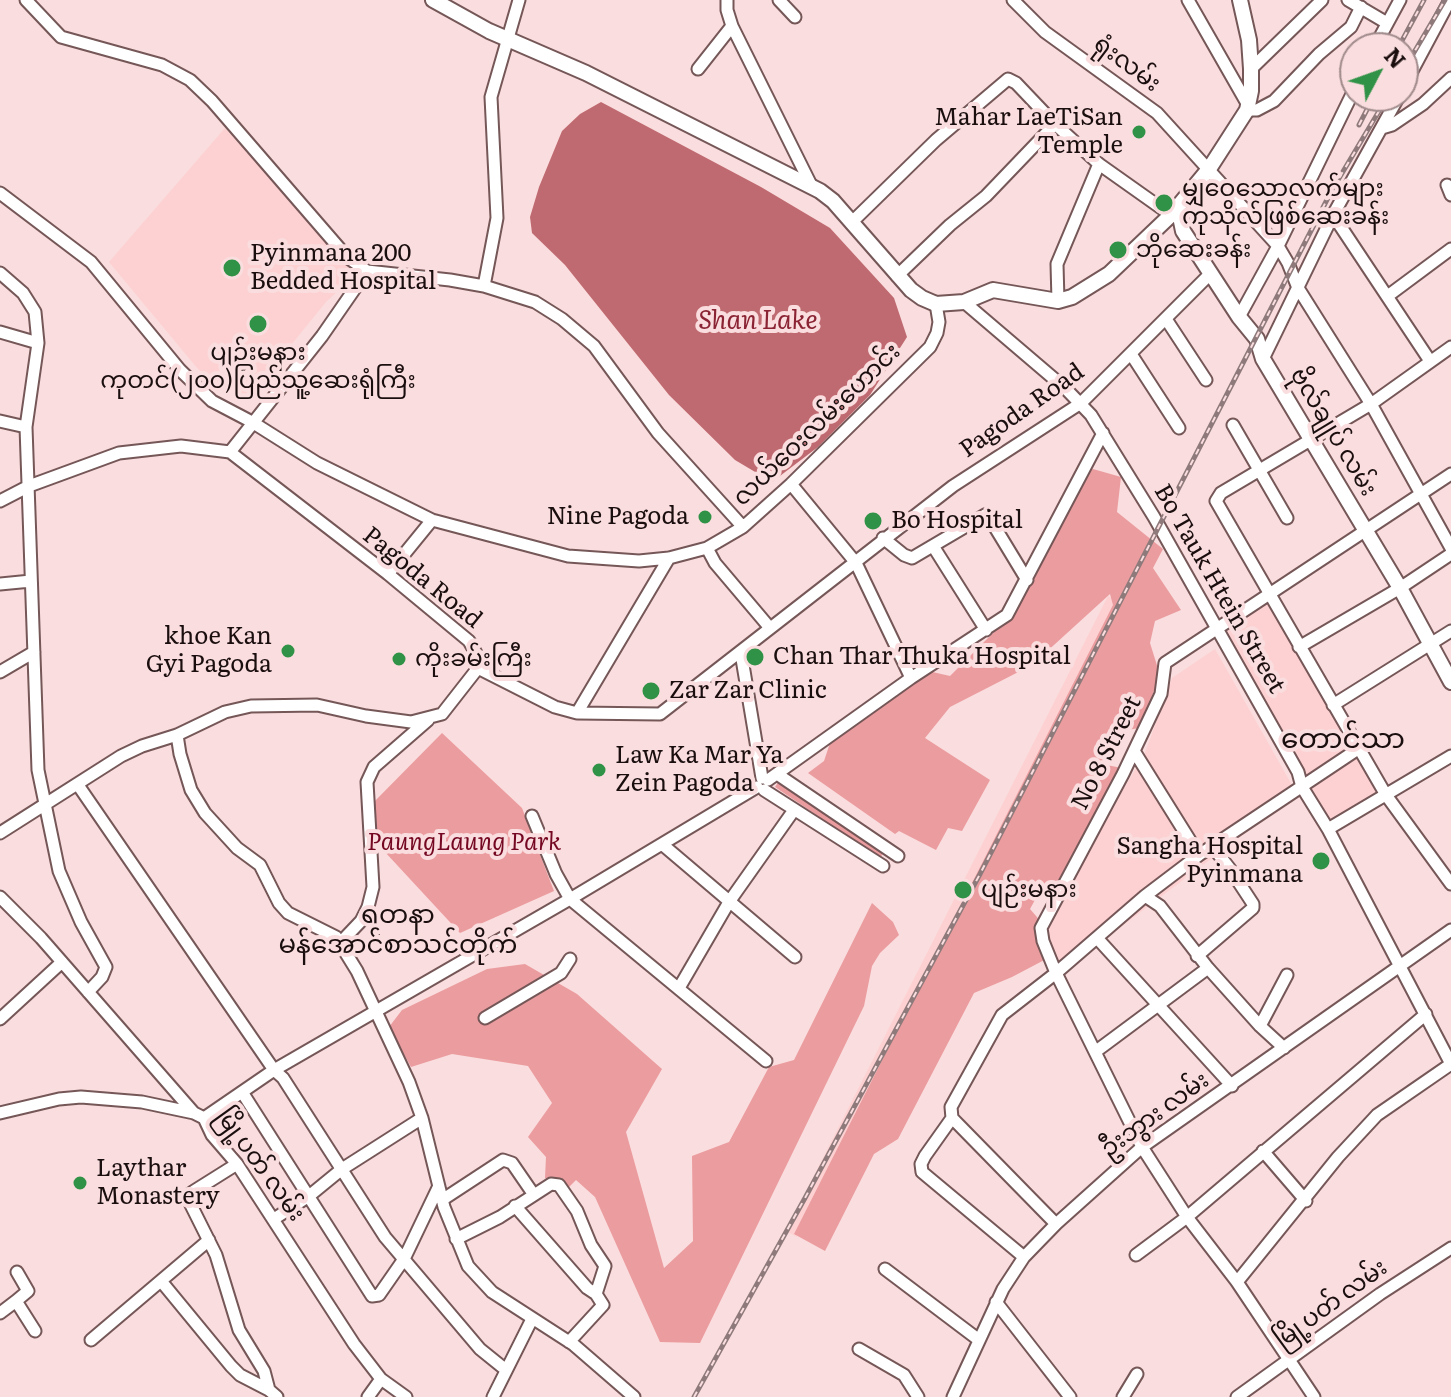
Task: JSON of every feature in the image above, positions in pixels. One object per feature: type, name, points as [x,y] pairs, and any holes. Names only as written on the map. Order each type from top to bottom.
[{"type":"main road","points":[[433,0],[506,39],[586,73],[827,196],[897,276],[922,298],[936,304],[964,302],[993,290],[1058,301],[1072,297],[1109,274],[1174,211],[1209,169],[1247,108],[1251,69],[1249,40],[1240,0]]},
{"type":"main road","name":"ဗိုလ်ချုပ် လမ်း","points":[[1174,211],[1210,274],[1257,339],[1263,359],[1400,588],[1451,682]]},
{"type":"street","points":[[26,0],[61,37],[162,65],[190,80],[212,101],[347,257],[367,271],[484,286],[535,302],[562,319],[594,346],[658,433],[743,527]]},
{"type":"street","points":[[484,286],[497,218],[491,97],[519,0]]},
{"type":"street","points":[[727,0],[732,26],[812,187]]},
{"type":"street","points":[[779,0],[795,17]]},
{"type":"street","name":"ရုံးလမ်း","points":[[1013,0],[1045,32],[1157,113],[1278,246],[1298,288],[1371,404],[1451,551]]},
{"type":"street","points":[[1188,0],[1247,108],[1257,110],[1274,101],[1319,54],[1351,27],[1361,7]]},
{"type":"street","points":[[1251,69],[1322,0]]},
{"type":"street","points":[[1348,0],[1387,23]]},
{"type":"street","points":[[1382,32],[1400,0]]},
{"type":"street","points":[[1419,58],[1450,0]]},
{"type":"street","points":[[698,69],[732,26]]},
{"type":"street","points":[[1382,128],[1392,125],[1423,104],[1451,78]]},
{"type":"street","points":[[851,223],[1001,82],[1013,80],[1099,164],[1174,211]]},
{"type":"street","points":[[1239,317],[1278,246],[1343,112]]},
{"type":"street","points":[[1263,359],[1333,215],[1390,112]]},
{"type":"street","points":[[897,276],[950,225],[986,196],[1055,124]]},
{"type":"street","points":[[1058,301],[1057,264],[1099,164]]},
{"type":"street","name":"လယ်ဝေးလမ်းဟောင်း","points":[[0,193],[91,262],[212,401],[317,463],[432,520],[568,556],[639,561],[669,558],[707,548],[743,527],[930,347],[939,322],[936,304]]},
{"type":"street","points":[[1333,215],[1430,361]]},
{"type":"street","points":[[1389,295],[1451,249]]},
{"type":"street","points":[[0,501],[29,486],[119,453],[181,446],[230,452],[322,336],[367,271]]},
{"type":"street","points":[[0,273],[23,293],[35,312],[38,343],[26,427],[38,770],[59,871],[81,922],[106,967],[102,977],[88,992]]},
{"type":"street","name":"Pagoda Road","points":[[230,452],[469,641],[477,655],[478,668],[555,707],[577,713],[660,714],[953,486],[1081,403],[1210,274]]},
{"type":"street","name":"Bo Tauk Htein Street","points":[[964,302],[1081,403],[1103,433],[1298,772],[1302,787],[1328,829],[1451,1064]]},
{"type":"street","points":[[1166,319],[1206,380]]},
{"type":"street","points":[[0,332],[38,343]]},
{"type":"street","points":[[1451,347],[1371,404],[1312,437],[1218,497],[1358,749],[1386,795],[1451,884]]},
{"type":"street","points":[[1131,354],[1179,428]]},
{"type":"street","points":[[0,421],[26,427]]},
{"type":"street","points":[[1233,425],[1287,518]]},
{"type":"street","points":[[0,1113],[81,1097],[142,1102],[199,1116],[766,782],[911,678],[1007,615],[1103,433]]},
{"type":"street","name":"No 8 Street","points":[[1314,1397],[1237,1282],[1187,1217],[1142,1147],[1056,973],[1040,934],[1044,919],[1161,694],[1165,663],[1451,474]]},
{"type":"street","points":[[791,484],[856,563],[911,678]]},
{"type":"street","points":[[883,538],[912,558],[987,516],[1027,580]]},
{"type":"street","points":[[388,574],[432,520]]},
{"type":"street","points":[[933,546],[986,630]]},
{"type":"street","points":[[707,548],[715,563],[770,628]]},
{"type":"street","points":[[1299,647],[1400,588],[1451,551]]},
{"type":"street","points":[[577,713],[669,558]]},
{"type":"street","points":[[0,584],[31,581]]},
{"type":"street","points":[[1333,705],[1451,631]]},
{"type":"street","points":[[0,672],[34,652]]},
{"type":"street","points":[[741,653],[766,782],[794,810],[883,866]]},
{"type":"street","points":[[0,833],[121,756],[177,735],[225,712],[251,706],[317,705],[411,722],[442,714],[478,668]]},
{"type":"street","points":[[341,942],[361,921],[373,887],[367,782],[374,767],[430,718]]},
{"type":"street","points":[[177,735],[191,790],[205,813],[237,848],[260,865],[279,903],[288,913],[332,934],[341,942],[377,1010],[409,1082],[422,1118],[442,1200],[473,1273],[492,1292],[569,1342],[634,1397]]},
{"type":"street","points":[[1056,1224],[952,1118],[951,1107],[995,1025],[1002,1015],[1145,896],[1212,846],[1358,749]]},
{"type":"street","points":[[1134,751],[1199,855]]},
{"type":"street","points":[[1328,829],[1451,756]]},
{"type":"street","points":[[766,782],[898,856]]},
{"type":"street","points":[[78,785],[274,1070],[283,1078],[385,1237],[480,1349],[506,1370]]},
{"type":"street","points":[[679,988],[729,902],[794,810]]},
{"type":"street","points":[[532,816],[570,899],[766,1061]]},
{"type":"street","points":[[663,845],[795,957]]},
{"type":"street","points":[[1197,956],[1253,908],[1212,846]]},
{"type":"street","points":[[1145,896],[1160,906],[1197,956],[1284,1048]]},
{"type":"street","name":"မြို့ပတ် လမ်း","points":[[0,897],[199,1116],[237,1164],[354,1344],[381,1379],[406,1397]]},
{"type":"street","name":"ဦးဘွား လမ်း","points":[[953,1397],[996,1302],[1024,1257],[1056,1224],[1142,1147],[1451,930]]},
{"type":"street","points":[[1097,938],[1232,1086]]},
{"type":"street","points":[[485,1018],[561,973],[570,959]]},
{"type":"street","points":[[0,1019],[62,962]]},
{"type":"street","points":[[1095,1052],[1208,968]]},
{"type":"street","points":[[1260,1026],[1287,975]]},
{"type":"street","points":[[1136,1255],[1187,1217],[1426,1014]]},
{"type":"street","points":[[1237,1282],[1306,1201],[1338,1157],[1377,1115],[1451,1064]]},
{"type":"street","points":[[242,1092],[372,1296],[379,1295],[404,1259],[438,1188]]},
{"type":"street","points":[[0,1100],[13,1110]]},
{"type":"street","points":[[274,1219],[342,1169],[422,1118]]},
{"type":"street","points":[[952,1118],[925,1156],[921,1164],[922,1172],[1024,1257]]},
{"type":"street","points":[[1263,1151],[1306,1201]]},
{"type":"street","points":[[442,1200],[503,1160],[512,1163],[534,1195]]},
{"type":"street","points":[[237,1164],[190,1194],[193,1211],[216,1255],[239,1330],[264,1371],[273,1393]]},
{"type":"street","points":[[456,1239],[554,1183],[565,1192],[577,1211],[605,1266],[596,1294]]},
{"type":"street","points":[[515,1206],[603,1305],[569,1342]]},
{"type":"street","points":[[91,1340],[209,1240]]},
{"type":"street","name":"မြို့ပတ် လမ်း","points":[[1237,1397],[1380,1294],[1451,1248]]},
{"type":"street","points":[[885,1269],[979,1340]]},
{"type":"street","points":[[0,1313],[28,1291],[17,1272]]},
{"type":"street","points":[[161,1281],[231,1366],[240,1375],[273,1393]]},
{"type":"street","points":[[16,1301],[35,1331]]},
{"type":"street","points":[[996,1302],[1070,1397]]},
{"type":"street","points":[[493,1397],[532,1319]]},
{"type":"street","points":[[859,1349],[904,1375],[918,1397]]},
{"type":"street","points":[[1123,1397],[1137,1374]]},
{"type":"street","points":[[373,1395],[381,1379]]},
{"type":"shaded area","name":"Pyinmana 200 Bedded Hospital","points":[[225,128],[355,275],[326,302],[244,403],[198,369],[109,262]]},
{"type":"shaded area","points":[[1108,596],[1118,601],[797,1237],[786,1231]]},
{"type":"shaded area","points":[[1271,599],[1386,795],[1328,829],[1223,631]]},
{"type":"shaded area","points":[[1215,649],[1297,794],[1061,972],[1043,924],[1145,753],[1172,678]]},
{"type":"green space","points":[[1093,469],[1121,477],[1117,512],[1163,549],[1153,568],[1181,610],[1155,621],[1150,643],[1160,675],[1140,728],[1119,731],[1101,764],[1122,768],[1056,889],[1036,898],[1030,909],[1043,924],[1050,957],[974,993],[898,1139],[874,1154],[825,1251],[794,1234],[1113,605],[1110,594],[1032,665],[950,707],[925,738],[990,780],[962,831],[948,828],[936,850],[899,831],[895,834],[808,773],[824,761],[830,743],[928,671],[950,676],[1015,611],[1087,471]]},
{"type":"green space","name":"PaungLaung Park","points":[[442,733],[522,808],[554,891],[460,933],[372,838],[370,806]]},
{"type":"green space","points":[[779,781],[884,852],[880,858],[775,787]]},
{"type":"green space","points":[[872,903],[893,922],[899,935],[880,953],[872,966],[864,1006],[700,1343],[660,1342],[595,1197],[576,1180],[567,1189],[545,1178],[546,1157],[528,1137],[552,1103],[528,1066],[452,1054],[411,1067],[389,1027],[402,1010],[487,969],[525,964],[577,994],[662,1069],[626,1132],[664,1268],[693,1241],[692,1156],[729,1142],[769,1067],[794,1060]]},
{"type":"water","name":"Shan Lake","points":[[601,102],[761,187],[830,228],[894,298],[907,337],[870,395],[818,447],[772,482],[735,460],[669,395],[565,265],[532,233],[530,217],[562,131],[580,114]]},
{"type":"railway","points":[[1407,32],[1424,0]]},
{"type":"railway","points":[[1419,44],[1445,0]]},
{"type":"railway","points":[[1359,125],[1366,112]]},
{"type":"railway","points":[[694,1397],[980,874],[1332,190],[1378,112]]},
{"type":"place","name":"Mahar LaeTiSan Temple","points":[[1139,132]]},
{"type":"place","name":"မျှဝေသောလက်များ ကုသိုလ်ဖြစ်ဆေးခန်း","points":[[1164,203]]},
{"type":"place","name":"ဘိုဆေးခန်း","points":[[1118,250]]},
{"type":"place","name":"Pyinmana 200 Bedded Hospital","points":[[232,268]]},
{"type":"place","name":"ပျဉ်းမနား ကုတင်(၂၀၀)ပြည်သူ့ဆေးရုံကြီး","points":[[258,324]]},
{"type":"place","name":"Nine Pagoda","points":[[705,517]]},
{"type":"place","name":"Bo Hospital","points":[[873,521]]},
{"type":"place","name":"khoe Kan Gyi Pagoda","points":[[288,651]]},
{"type":"place","name":"Chan Thar Thuka Hospital","points":[[755,657]]},
{"type":"place","name":"ကိုးခမ်းကြီး","points":[[399,659]]},
{"type":"place","name":"Zar Zar Clinic","points":[[651,691]]},
{"type":"place","name":"Law Ka Mar Ya Zein Pagoda","points":[[599,770]]},
{"type":"place","name":"Sangha Hospital Pyinmana","points":[[1321,861]]},
{"type":"place","name":"ပျဉ်းမနား","points":[[963,890]]},
{"type":"place","name":"Laythar Monastery","points":[[80,1183]]},
{"type":"district","name":"တောင်သာ","points":[[1343,740]]},
{"type":"district","name":"ရတနာ မန်အောင်စာသင်တိုက်","points":[[398,930]]}]
